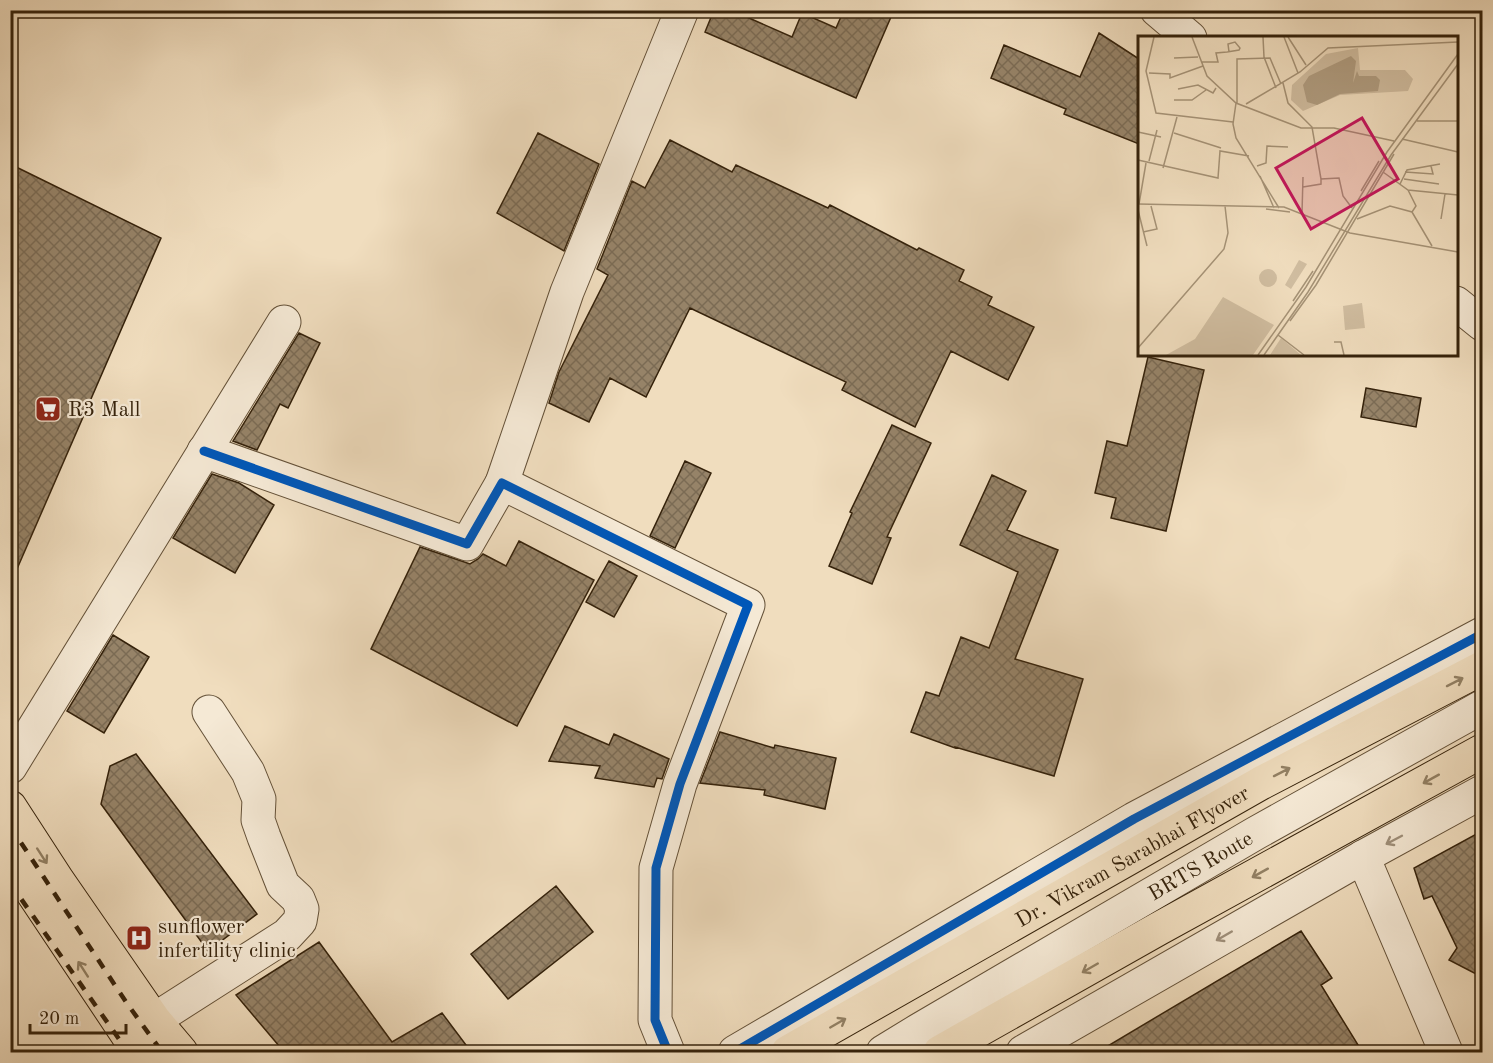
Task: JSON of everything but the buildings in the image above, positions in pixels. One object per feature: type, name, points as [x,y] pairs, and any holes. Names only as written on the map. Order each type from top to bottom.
[{"type":"main road","name":"Dr. Vikram Sarabhai Flyover","points":[[788,1053],[1261,783],[1482,668]]},
{"type":"main road","points":[[930,1041],[1169,923],[1482,751]]},
{"type":"main road","points":[[10,807],[154,1020],[181,1053]]},
{"type":"main road","points":[[10,859],[136,1052]]},
{"type":"street","points":[[204,451],[467,544],[502,483],[567,292],[682,10]]},
{"type":"street","points":[[1157,10],[1188,36]]},
{"type":"street","points":[[1457,305],[1482,324]]},
{"type":"street","points":[[10,767],[284,322]]},
{"type":"street","points":[[502,483],[748,605],[680,784],[656,868],[655,1020],[668,1053]]},
{"type":"street","points":[[735,1053],[1134,819],[1482,634]]},
{"type":"street","name":"BRTS Route","points":[[930,1041],[1256,833],[1482,707]]},
{"type":"street","points":[[154,1020],[287,935],[300,921],[302,909],[298,899],[284,885],[258,820],[259,799],[248,772],[209,712]]},
{"type":"street","points":[[1023,1053],[1363,857],[1482,792]]},
{"type":"street","points":[[1363,857],[1442,1051]]},
{"type":"street","points":[[870,1053],[930,1041]]},
{"type":"street","points":[[883,1053],[930,1041]]},
{"type":"railway","points":[[10,826],[126,1002],[162,1052]]},
{"type":"railway","points":[[10,883],[128,1052]]},
{"type":"cycle path","points":[[204,451],[467,544],[502,483],[748,605],[680,784],[656,868],[655,1020],[668,1052]]},
{"type":"cycle path","points":[[735,1052],[1134,819],[1482,634]]},
{"type":"place","name":"R3 Mall","points":[[48,409]]},
{"type":"place","name":"sunflower infertility clinic","points":[[139,938]]}]
